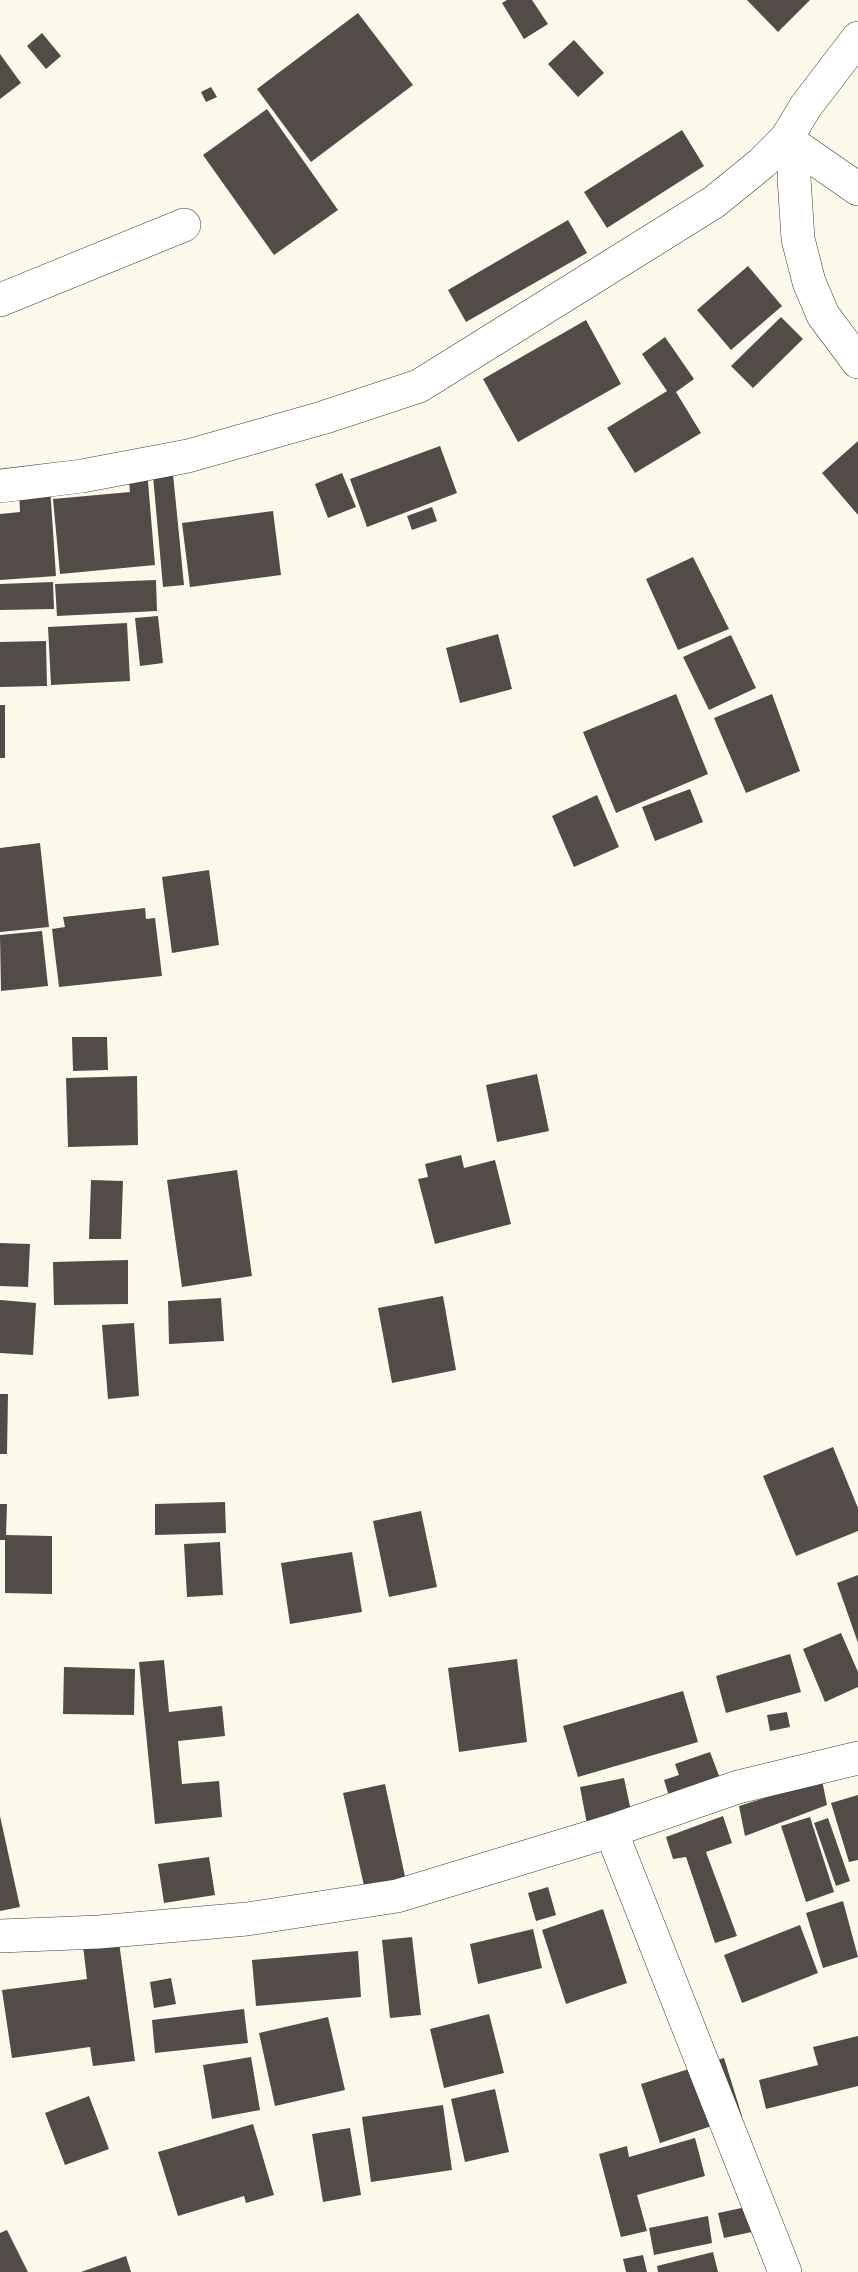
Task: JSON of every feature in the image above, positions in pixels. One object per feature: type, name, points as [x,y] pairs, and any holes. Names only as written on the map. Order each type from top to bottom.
[{"type":"street","points":[[0,486],[82,476],[188,456],[322,418],[419,386],[714,202],[790,142],[806,106],[858,38]]},
{"type":"street","points":[[790,142],[858,189]]},
{"type":"street","points":[[790,142],[798,239],[809,282],[823,315],[858,362]]},
{"type":"street","points":[[0,300],[184,225]]},
{"type":"street","points":[[0,1936],[99,1932],[247,1919],[397,1896],[611,1831],[738,1787],[858,1758]]},
{"type":"street","points":[[611,1831],[785,2272]]},
{"type":"building","points":[[507,0],[532,0],[548,24],[524,39],[502,3]]},
{"type":"building","points":[[747,0],[810,0],[778,32]]},
{"type":"building","points":[[358,13],[413,85],[311,162],[257,89]]},
{"type":"building","points":[[42,33],[61,56],[46,69],[27,46]]},
{"type":"building","points":[[574,40],[604,73],[578,97],[548,64]]},
{"type":"building","points":[[0,54],[21,83],[0,99]]},
{"type":"building","points":[[211,87],[217,97],[206,102],[201,92]]},
{"type":"building","points":[[267,109],[338,210],[274,255],[203,155]]},
{"type":"building","points":[[682,130],[704,166],[607,228],[584,192]]},
{"type":"building","points":[[568,220],[587,253],[466,322],[448,290]]},
{"type":"building","points":[[748,266],[782,306],[731,350],[697,310]]},
{"type":"building","points":[[781,317],[803,339],[753,388],[731,366]]},
{"type":"building","points":[[586,320],[621,384],[518,442],[483,379]]},
{"type":"building","points":[[665,337],[694,379],[676,392],[701,433],[635,473],[607,428],[667,391],[642,354]]},
{"type":"building","points":[[858,441],[858,515],[822,473]]},
{"type":"building","points":[[440,446],[457,493],[367,527],[350,479]]},
{"type":"building","points":[[147,470],[155,565],[60,574],[53,499],[130,492],[128,472]]},
{"type":"building","points":[[342,473],[356,507],[328,518],[315,484]]},
{"type":"building","points":[[173,474],[184,585],[163,587],[153,476]]},
{"type":"building","points":[[50,487],[56,576],[0,580],[0,514],[20,512],[19,490]]},
{"type":"building","points":[[432,507],[437,521],[412,530],[407,516]]},
{"type":"building","points":[[273,511],[281,575],[190,587],[182,523]]},
{"type":"building","points":[[693,557],[729,629],[678,650],[646,579]]},
{"type":"building","points":[[156,580],[157,611],[57,616],[55,584]]},
{"type":"building","points":[[53,582],[54,609],[0,610],[0,584]]},
{"type":"building","points":[[158,616],[163,663],[140,666],[135,618]]},
{"type":"building","points":[[127,623],[130,681],[51,685],[48,627]]},
{"type":"building","points":[[498,634],[512,689],[460,703],[446,648]]},
{"type":"building","points":[[731,635],[756,688],[709,710],[683,657]]},
{"type":"building","points":[[46,641],[47,686],[0,687],[0,642]]},
{"type":"building","points":[[676,694],[708,774],[616,813],[583,732]]},
{"type":"building","points":[[772,694],[800,771],[746,793],[714,718]]},
{"type":"building","points":[[0,705],[5,705],[5,758],[0,758]]},
{"type":"building","points":[[690,789],[703,822],[655,841],[642,807]]},
{"type":"building","points":[[597,795],[619,847],[574,867],[552,816]]},
{"type":"building","points":[[40,843],[49,927],[0,932],[0,848]]},
{"type":"building","points":[[209,870],[219,945],[172,953],[162,877]]},
{"type":"building","points":[[145,908],[146,919],[155,918],[162,976],[59,987],[52,929],[65,927],[63,917]]},
{"type":"building","points":[[42,931],[48,986],[1,991],[0,935]]},
{"type":"building","points":[[72,1037],[107,1037],[108,1070],[73,1071]]},
{"type":"building","points":[[537,1074],[549,1131],[497,1142],[486,1085]]},
{"type":"building","points":[[137,1076],[138,1145],[68,1147],[66,1078]]},
{"type":"building","points":[[461,1155],[464,1168],[495,1160],[511,1224],[435,1244],[418,1179],[428,1177],[425,1164]]},
{"type":"building","points":[[237,1170],[252,1276],[182,1287],[167,1180]]},
{"type":"building","points":[[91,1180],[123,1181],[121,1239],[89,1239]]},
{"type":"building","points":[[0,1243],[30,1244],[28,1287],[0,1286]]},
{"type":"building","points":[[128,1260],[128,1304],[54,1305],[53,1262]]},
{"type":"building","points":[[443,1296],[456,1370],[392,1383],[378,1308]]},
{"type":"building","points":[[221,1298],[224,1341],[169,1344],[168,1301]]},
{"type":"building","points":[[0,1300],[36,1303],[33,1355],[0,1353]]},
{"type":"building","points":[[134,1323],[139,1396],[108,1399],[102,1325]]},
{"type":"building","points":[[0,1394],[8,1394],[7,1454],[0,1454]]},
{"type":"building","points":[[833,1447],[858,1508],[858,1531],[796,1556],[763,1476]]},
{"type":"building","points":[[225,1502],[226,1533],[155,1535],[155,1504]]},
{"type":"building","points":[[0,1504],[7,1504],[6,1535],[52,1536],[52,1594],[5,1593],[5,1540],[0,1540]]},
{"type":"building","points":[[421,1511],[437,1587],[389,1597],[373,1521]]},
{"type":"building","points":[[220,1542],[223,1595],[187,1597],[184,1544]]},
{"type":"building","points":[[352,1552],[362,1612],[290,1624],[281,1563]]},
{"type":"building","points":[[858,1575],[858,1643],[837,1583]]},
{"type":"building","points":[[841,1633],[858,1672],[858,1687],[825,1702],[803,1649]]},
{"type":"building","points":[[790,1654],[801,1692],[726,1713],[716,1676]]},
{"type":"building","points":[[517,1659],[527,1742],[459,1752],[448,1668]]},
{"type":"building","points":[[164,1660],[169,1712],[222,1706],[225,1736],[178,1741],[182,1784],[219,1781],[222,1817],[155,1824],[139,1662]]},
{"type":"building","points":[[64,1667],[135,1669],[134,1715],[63,1714]]},
{"type":"building","points":[[683,1691],[698,1742],[578,1777],[563,1726]]},
{"type":"building","points":[[787,1712],[790,1727],[770,1731],[767,1715]]},
{"type":"building","points":[[710,1752],[721,1781],[670,1799],[664,1780],[679,1775],[675,1764]]},
{"type":"building","points":[[624,1778],[632,1816],[587,1824],[580,1787]]},
{"type":"building","points":[[822,1780],[827,1805],[745,1836],[739,1806]]},
{"type":"building","points":[[385,1784],[406,1881],[365,1890],[343,1793]]},
{"type":"building","points":[[858,1795],[858,1860],[849,1862],[831,1803]]},
{"type":"building","points":[[0,1816],[20,1907],[0,1911]]},
{"type":"building","points":[[723,1816],[732,1843],[706,1852],[737,1936],[715,1943],[686,1857],[673,1859],[666,1837]]},
{"type":"building","points":[[810,1817],[834,1892],[806,1902],[781,1826]]},
{"type":"building","points":[[828,1818],[850,1881],[836,1886],[814,1823]]},
{"type":"building","points":[[209,1857],[215,1895],[164,1903],[158,1864]]},
{"type":"building","points":[[548,1887],[556,1915],[536,1921],[528,1893]]},
{"type":"building","points":[[843,1901],[858,1957],[823,1968],[806,1913]]},
{"type":"building","points":[[603,1909],[627,1983],[566,2004],[542,1930]]},
{"type":"building","points":[[800,1925],[818,1973],[742,2003],[724,1955]]},
{"type":"building","points":[[533,1929],[542,1968],[478,1984],[470,1944]]},
{"type":"building","points":[[412,1937],[421,2015],[390,2018],[382,1940]]},
{"type":"building","points":[[119,1942],[135,2061],[93,2066],[90,2047],[12,2058],[2,1990],[87,1979],[83,1946]]},
{"type":"building","points":[[358,1951],[361,1997],[256,2006],[252,1960]]},
{"type":"building","points":[[171,1978],[176,2004],[154,2008],[150,1982]]},
{"type":"building","points":[[244,2009],[248,2043],[155,2053],[152,2020]]},
{"type":"building","points":[[489,2014],[504,2073],[444,2088],[430,2029]]},
{"type":"building","points":[[328,2017],[345,2090],[275,2106],[259,2033]]},
{"type":"building","points":[[858,2036],[858,2086],[766,2109],[759,2080],[818,2065],[813,2047]]},
{"type":"building","points":[[251,2057],[260,2110],[212,2119],[203,2065]]},
{"type":"building","points":[[724,2058],[742,2116],[660,2143],[641,2084]]},
{"type":"building","points":[[495,2089],[509,2152],[465,2162],[451,2099]]},
{"type":"building","points":[[89,2096],[109,2149],[65,2165],[45,2113]]},
{"type":"building","points":[[443,2105],[452,2170],[371,2182],[362,2117]]},
{"type":"building","points":[[253,2124],[274,2195],[246,2203],[244,2196],[178,2216],[158,2152]]},
{"type":"building","points":[[350,2128],[361,2195],[323,2202],[312,2134]]},
{"type":"building","points":[[695,2138],[705,2176],[637,2195],[647,2231],[621,2237],[599,2154],[627,2146],[629,2157]]},
{"type":"building","points":[[765,2203],[770,2228],[724,2238],[718,2213]]},
{"type":"building","points":[[708,2216],[712,2243],[654,2255],[649,2228]]},
{"type":"building","points":[[7,2230],[28,2272],[0,2272],[0,2233]]},
{"type":"building","points":[[713,2252],[718,2272],[658,2272],[657,2266]]},
{"type":"building","points":[[643,2255],[647,2272],[626,2272],[623,2259]]},
{"type":"building","points":[[126,2256],[131,2272],[81,2272]]}]
